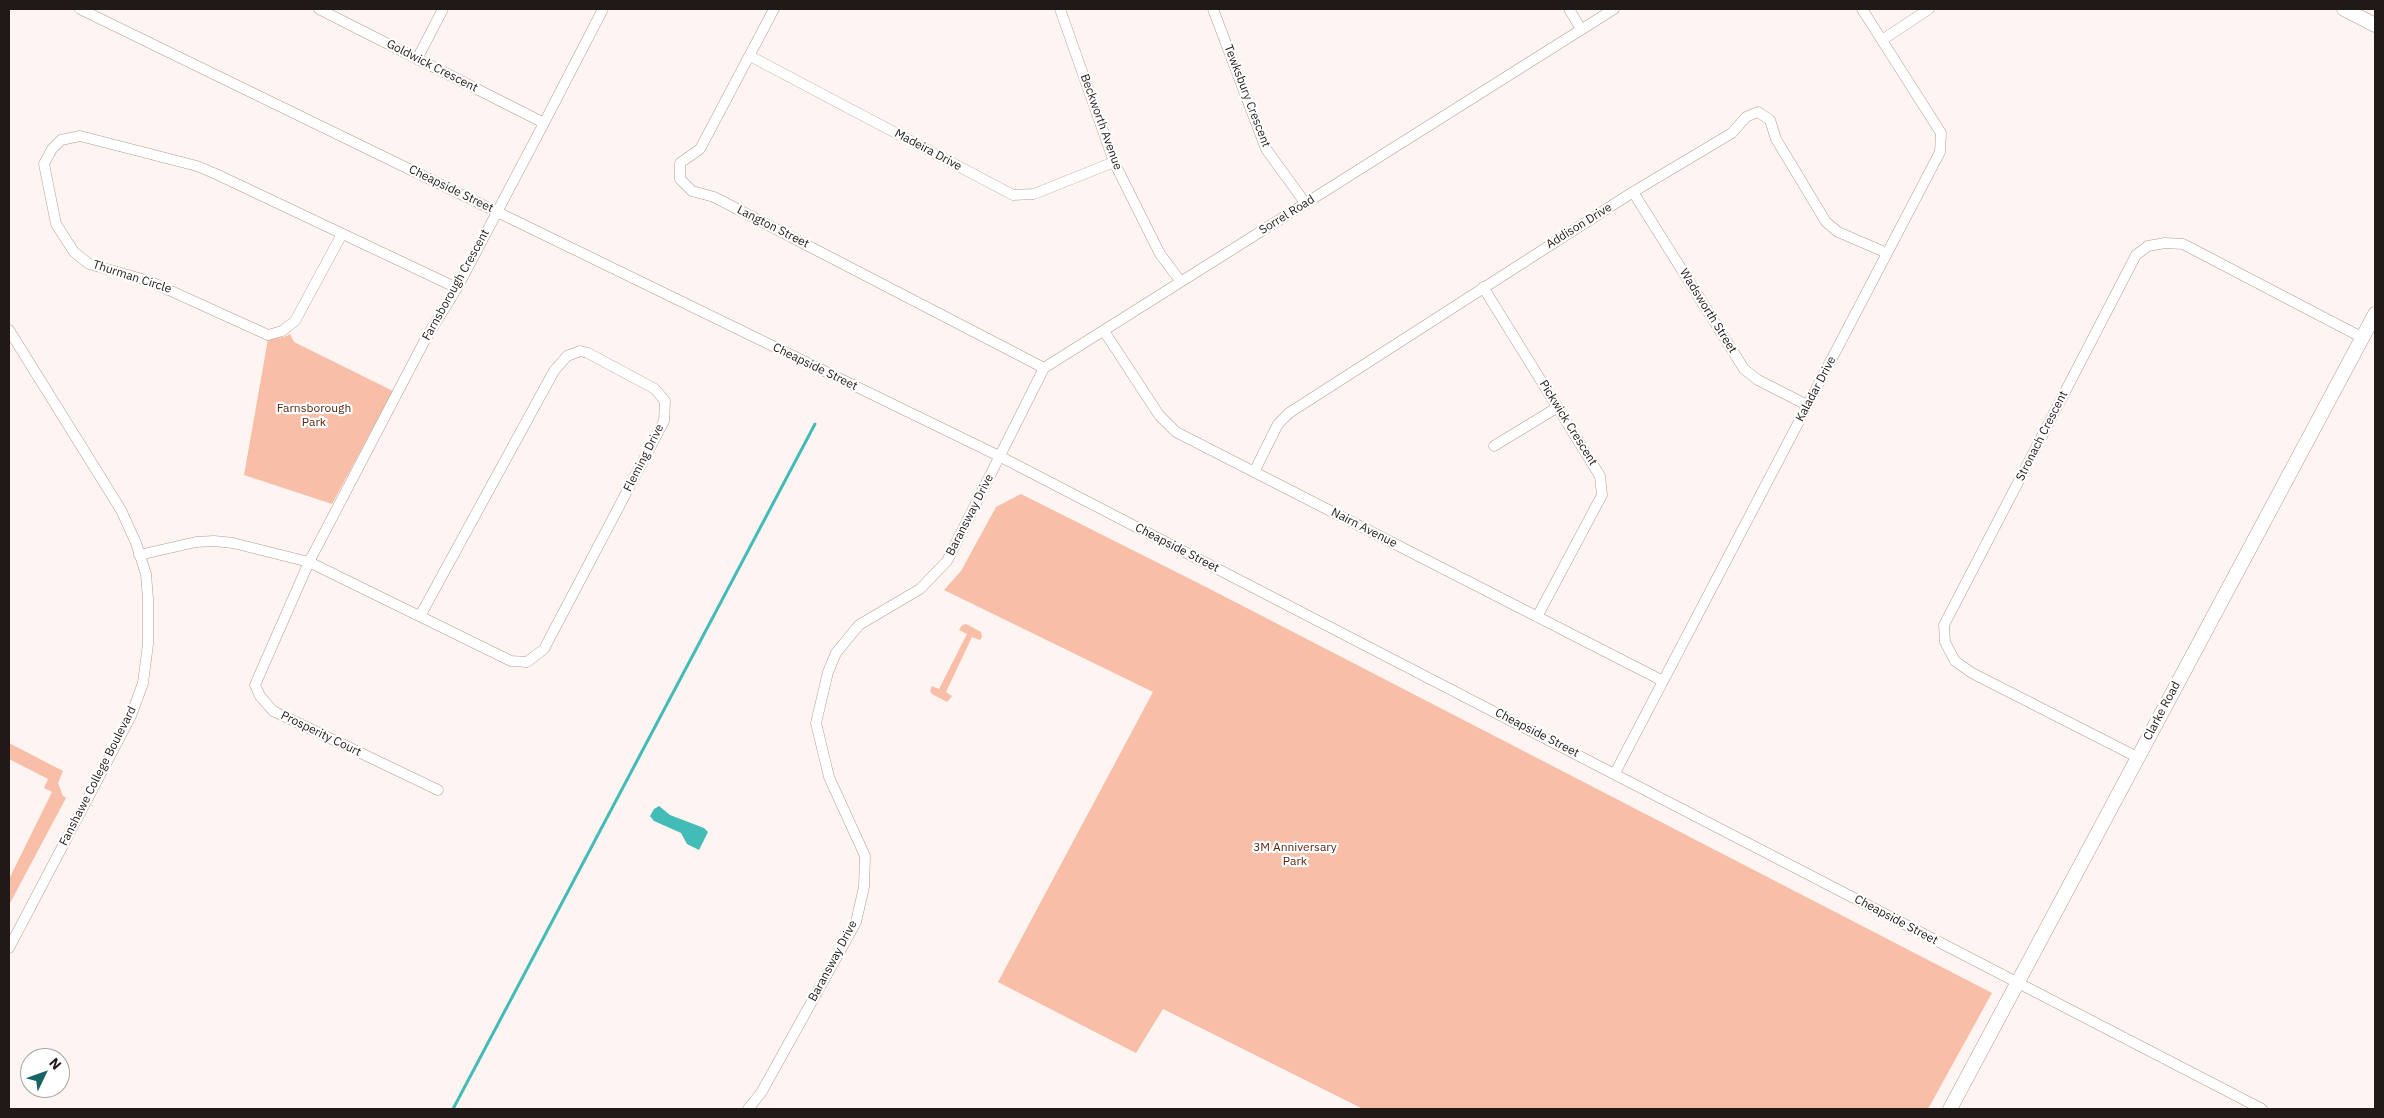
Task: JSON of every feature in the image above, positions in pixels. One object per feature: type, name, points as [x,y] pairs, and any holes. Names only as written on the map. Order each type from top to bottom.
[{"type":"main road","points":[[2344,9],[2375,25]]},
{"type":"main road","name":"Clarke Road","points":[[1950,1109],[2375,314]]},
{"type":"street","name":"Cheapside Street","points":[[80,9],[1001,457],[1616,773],[2262,1109]]},
{"type":"street","name":"Goldwick Crescent","points":[[319,9],[544,123]]},
{"type":"street","points":[[417,59],[443,9]]},
{"type":"street","name":"Farnsborough Crescent","points":[[309,562],[426,338],[457,288],[603,9]]},
{"type":"street","name":"Langton Street","points":[[774,9],[700,149],[680,163],[680,180],[692,191],[714,197],[1044,368]]},
{"type":"street","name":"Beckworth Avenue","points":[[1060,9],[1114,162],[1160,254],[1181,282]]},
{"type":"street","name":"Tewksbury Crescent","points":[[1213,9],[1266,149],[1306,204]]},
{"type":"street","points":[[1569,9],[1581,29]]},
{"type":"street","name":"Sorrel Road","points":[[1044,368],[1614,9]]},
{"type":"street","name":"Kaladar Drive","points":[[1616,773],[1662,681],[1940,152],[1941,132],[1862,9]]},
{"type":"street","points":[[1882,40],[1929,9]]},
{"type":"street","name":"Madeira Drive","points":[[750,56],[1013,195],[1034,194],[1114,162]]},
{"type":"street","name":"Addison Drive","points":[[1254,472],[1278,424],[1288,413],[1633,192],[1732,133],[1746,118],[1758,112],[1770,120],[1776,139],[1826,222],[1838,232],[1887,253]]},
{"type":"street","name":"Thurman Circle","points":[[342,234],[295,321],[282,331],[268,335],[149,281],[89,264],[74,252],[56,224],[44,164],[52,148],[61,140],[80,136],[197,166],[342,234],[457,288]]},
{"type":"street","name":"Wadsworth Street","points":[[1633,192],[1744,369],[1758,380],[1807,405]]},
{"type":"street","name":"Stronach Crescent","points":[[2137,757],[1972,673],[1955,661],[1945,642],[1944,625],[2136,255],[2148,246],[2165,243],[2183,244],[2363,338]]},
{"type":"street","name":"Pickwick Crescent","points":[[1483,287],[1600,476],[1602,495],[1537,617]]},
{"type":"street","name":"Fanshawe College Boulevard","points":[[9,330],[121,510],[146,574],[148,599],[148,644],[143,683],[131,716],[9,948]]},
{"type":"street","name":"Nairn Avenue","points":[[1104,331],[1159,415],[1176,432],[1662,681]]},
{"type":"street","name":"Fleming Drive","points":[[140,555],[196,542],[214,541],[233,543],[309,562],[511,661],[527,662],[544,649],[664,421],[665,401],[655,389],[588,352],[580,351],[567,356],[554,371],[420,616]]},
{"type":"street","points":[[1001,457],[1044,368]]},
{"type":"street","points":[[1494,446],[1558,407]]},
{"type":"street","name":"Baransway Drive","points":[[748,1109],[761,1093],[856,922],[864,887],[866,856],[829,777],[816,723],[828,672],[836,653],[860,626],[920,590],[947,561],[1001,457]]},
{"type":"street","name":"Prosperity Court","points":[[309,562],[258,673],[255,685],[260,696],[273,711],[438,790]]},
{"type":"green space","name":"Farnsborough Park","points":[[290,334],[294,342],[393,391],[332,504],[244,475],[268,339],[284,337]]},
{"type":"green space","name":"3M Anniversary Park","points":[[1021,494],[1208,588],[1992,993],[1928,1109],[1363,1109],[1163,1009],[1136,1053],[998,982],[1153,692],[944,590],[961,571],[996,507]]},
{"type":"green space","points":[[966,624],[981,632],[982,637],[980,640],[972,637],[946,692],[952,696],[947,702],[930,691],[932,686],[939,689],[967,634],[959,630],[962,625]]},
{"type":"green space","points":[[9,743],[63,771],[58,783],[63,796],[66,798],[9,905],[9,879],[52,792],[44,788],[48,779],[9,759]]},
{"type":"water","points":[[659,806],[670,815],[704,828],[708,832],[699,850],[687,844],[681,833],[654,821],[650,816],[654,809]]},
{"type":"waterway","points":[[453,1109],[815,424]]}]
